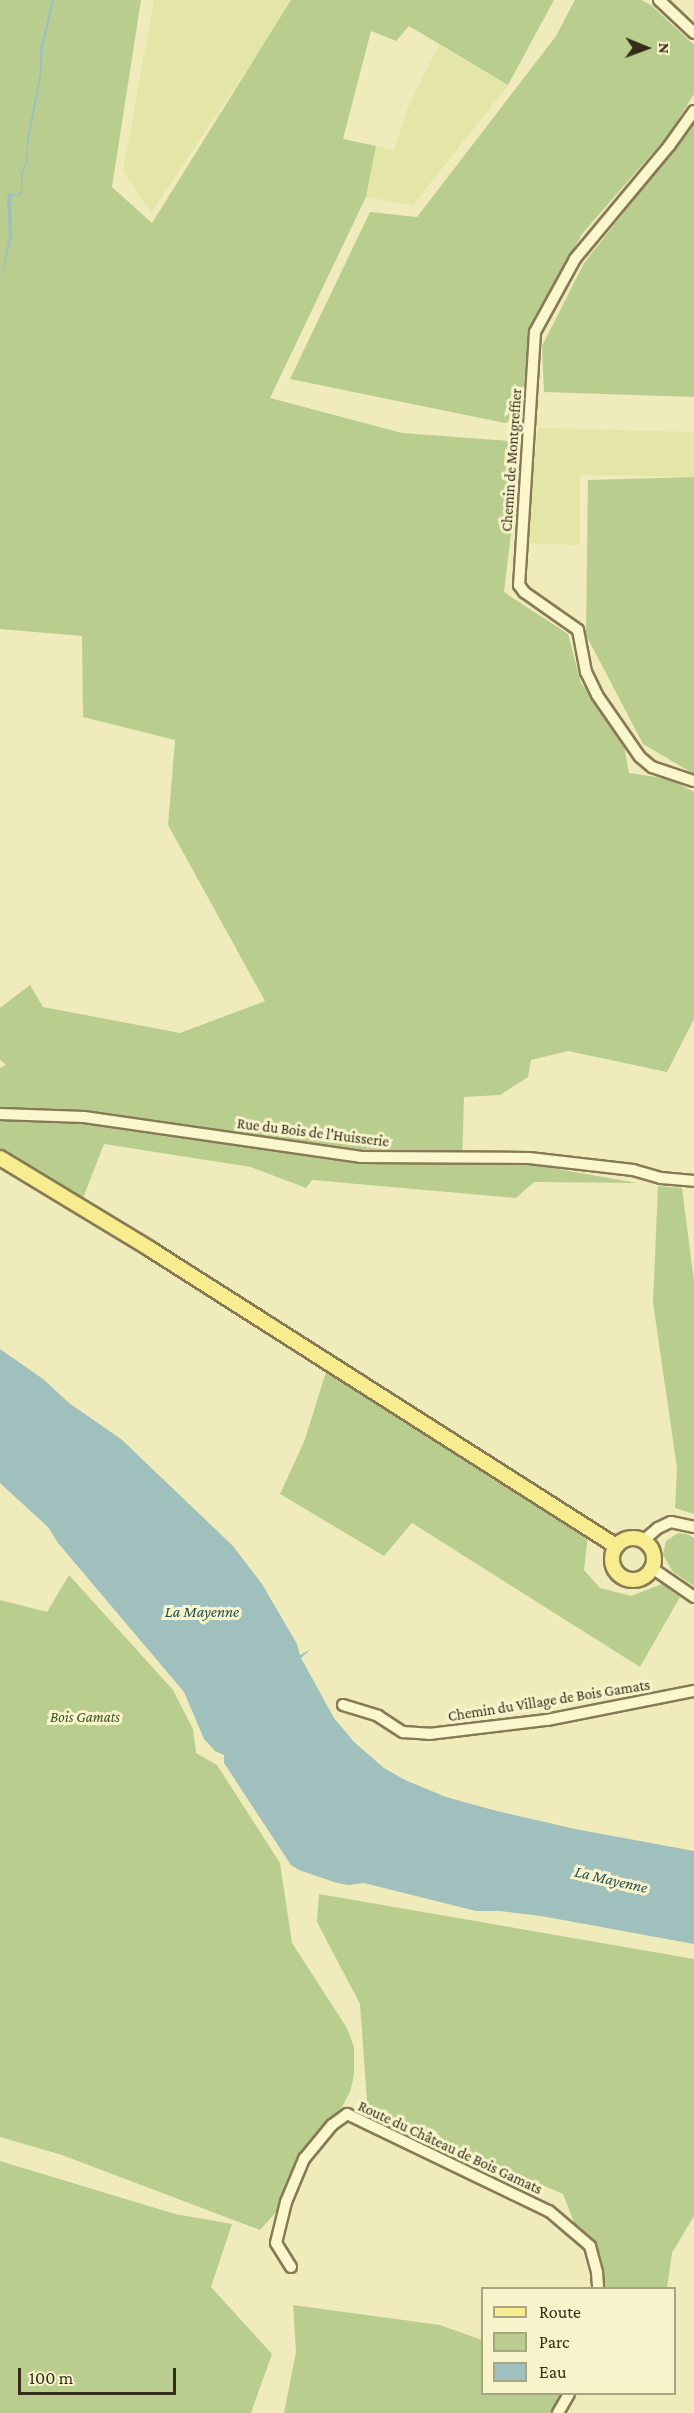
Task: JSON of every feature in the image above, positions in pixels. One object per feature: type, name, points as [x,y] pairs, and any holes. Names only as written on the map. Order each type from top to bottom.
[{"type":"main road","points":[[0,1158],[160,1254],[616,1546]]},
{"type":"main road","points":[[626,1539],[644,1540],[654,1556],[652,1568],[648,1574],[635,1580],[622,1576],[617,1572],[612,1559],[616,1546],[626,1539]]},
{"type":"street","points":[[659,0],[694,33]]},
{"type":"street","name":"Chemin de Montgreffier","points":[[694,111],[669,146],[575,259],[536,332],[519,585],[524,592],[578,630],[585,672],[597,695],[640,758],[652,767],[694,782]]},
{"type":"street","name":"Rue du Bois de l'Huisserie","points":[[0,1114],[84,1117],[360,1157],[529,1158],[633,1170],[661,1178],[694,1181]]},
{"type":"street","points":[[644,1540],[658,1528],[671,1522],[694,1527]]},
{"type":"street","points":[[652,1568],[694,1597]]},
{"type":"street","name":"Chemin du Village de Bois Gamats","points":[[343,1705],[378,1716],[403,1732],[429,1734],[547,1720],[694,1691]]},
{"type":"street","name":"Route du Château de Bois Gamats","points":[[291,2267],[276,2243],[286,2202],[304,2159],[332,2125],[347,2114],[549,2211],[590,2246],[597,2272],[598,2287]]},
{"type":"street","points":[[558,2413],[568,2395]]},
{"type":"green space","points":[[0,0],[141,0],[112,187],[152,223],[291,0],[554,0],[508,85],[409,26],[396,41],[371,31],[343,139],[376,146],[366,197],[270,398],[402,433],[522,442],[504,592],[568,634],[581,683],[623,740],[629,773],[670,779],[694,792],[694,1019],[667,1072],[568,1051],[531,1060],[528,1077],[500,1095],[464,1097],[462,1165],[535,1165],[637,1183],[534,1182],[516,1198],[312,1180],[306,1188],[251,1167],[104,1144],[83,1198],[0,1155],[0,1068],[6,1065],[0,1060],[0,1008],[30,985],[43,1007],[180,1033],[265,1001],[168,825],[175,740],[83,717],[82,636],[0,629]]},
{"type":"green space","points":[[154,0],[293,0],[151,213],[123,171]]},
{"type":"green space","points":[[575,0],[642,0],[652,6],[694,45],[694,94],[669,134],[582,234],[529,332],[521,416],[505,423],[290,379],[370,212],[417,217],[556,36]]},
{"type":"green space","points":[[439,45],[508,85],[413,205],[366,197],[376,146],[394,151],[407,110]]},
{"type":"green space","points":[[694,124],[694,397],[544,392],[542,346],[584,263]]},
{"type":"green space","points":[[538,428],[694,432],[694,477],[580,475],[580,545],[526,543]]},
{"type":"green space","points":[[694,477],[694,774],[643,744],[586,635],[588,480]]},
{"type":"green space","points":[[658,1186],[682,1188],[694,1281],[694,1514],[675,1508],[677,1468],[653,1303]]},
{"type":"green space","points":[[327,1369],[588,1534],[584,1570],[600,1588],[631,1596],[662,1584],[680,1597],[640,1667],[412,1523],[384,1556],[280,1494],[304,1442]]},
{"type":"green space","points":[[678,1533],[694,1538],[694,1586],[673,1572],[663,1555],[666,1541]]},
{"type":"green space","name":"Bois Gamats","points":[[69,1575],[173,1690],[193,1729],[196,1753],[217,1765],[280,1863],[292,1943],[347,2028],[354,2047],[354,2075],[350,2092],[339,2112],[302,2154],[288,2177],[277,2211],[260,2230],[62,2155],[0,2137],[0,1600],[47,1612]]},
{"type":"green space","points":[[319,1894],[694,1959],[694,2216],[672,2253],[667,2287],[600,2287],[563,2194],[424,2134],[368,2115],[360,2004],[317,1922]]},
{"type":"green space","points":[[0,2161],[175,2214],[232,2224],[211,2287],[272,2354],[251,2413],[0,2413]]},
{"type":"green space","points":[[293,2305],[440,2325],[481,2340],[481,2395],[564,2395],[550,2413],[284,2413],[296,2352]]},
{"type":"water","points":[[52,0],[54,0],[43,48],[41,77],[27,150],[28,161],[23,172],[22,193],[20,196],[11,197],[12,238],[0,283],[9,237],[7,197],[9,193],[17,195],[21,191],[21,172],[26,161],[27,138],[40,72],[40,49]]},
{"type":"water","name":"La Mayenne","points":[[0,1349],[43,1379],[69,1403],[121,1439],[233,1546],[262,1584],[297,1644],[300,1655],[311,1649],[301,1658],[334,1718],[354,1742],[384,1768],[405,1780],[446,1797],[493,1810],[575,1829],[694,1851],[694,1944],[541,1916],[500,1911],[476,1911],[364,1883],[349,1885],[337,1883],[291,1865],[224,1763],[224,1755],[215,1751],[204,1739],[184,1692],[58,1543],[48,1527],[0,1483]]}]
